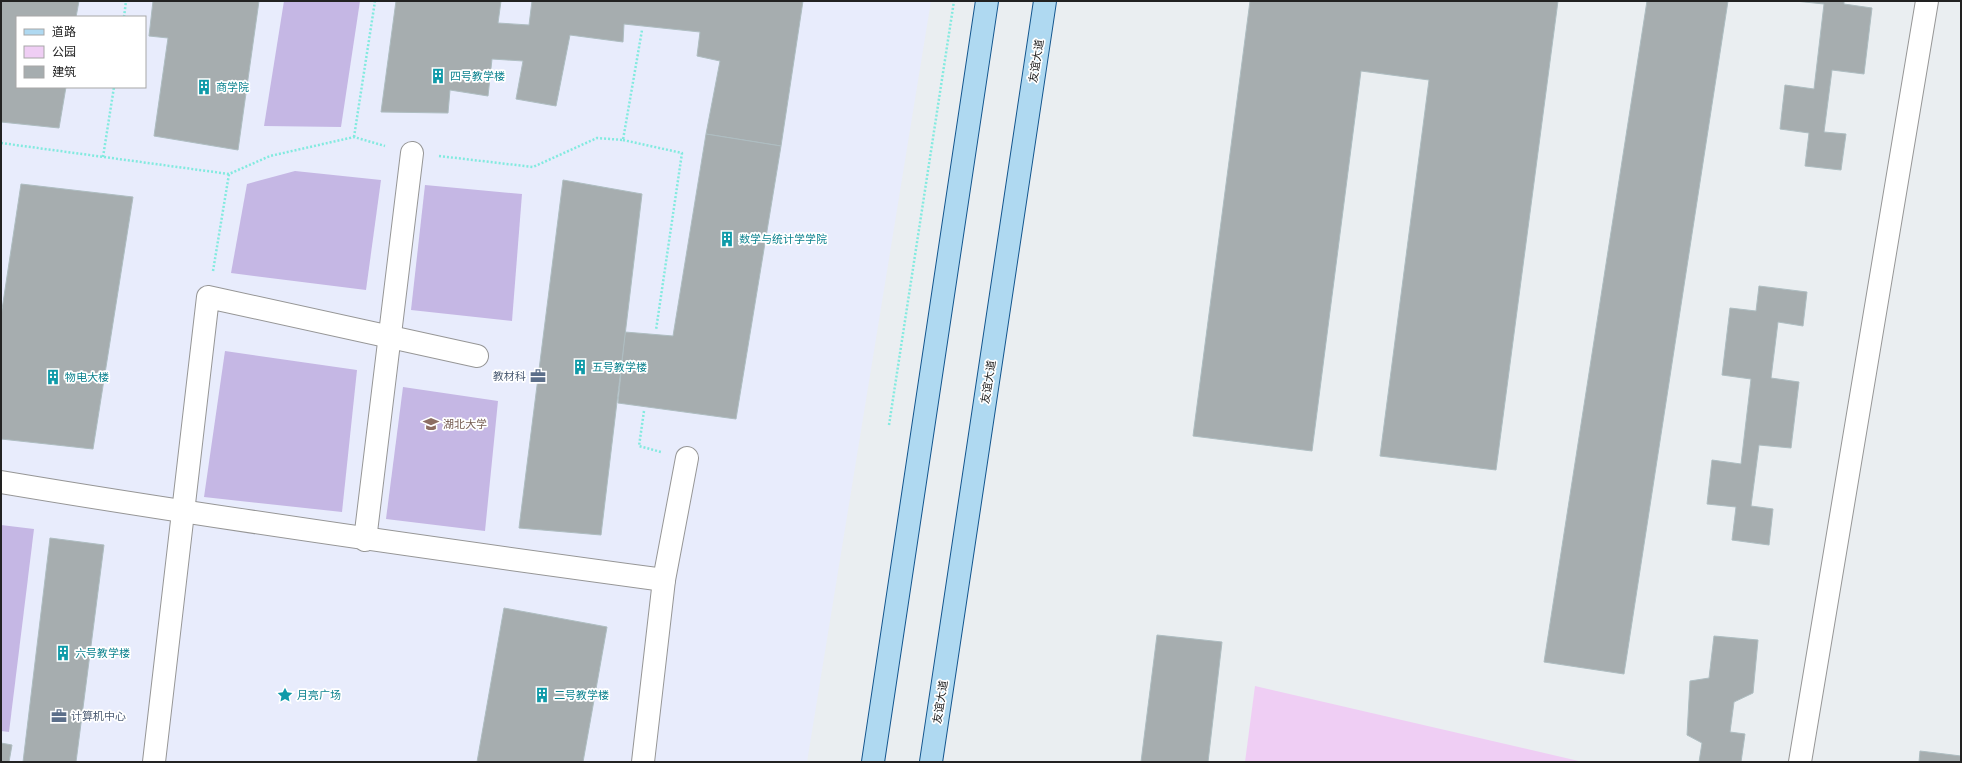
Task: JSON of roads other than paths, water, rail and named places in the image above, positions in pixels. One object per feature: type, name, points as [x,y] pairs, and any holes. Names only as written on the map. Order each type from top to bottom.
[{"type":"main road","points":[[873,762],[987,1]]},
{"type":"main road","name":"友谊大道","points":[[931,762],[1045,1]]},
{"type":"street","points":[[1800,762],[1927,1]]},
{"type":"street","points":[[365,540],[412,153]]},
{"type":"street","points":[[154,762],[208,297],[478,356]]},
{"type":"street","points":[[643,762],[664,580],[686,458]]},
{"type":"street","points":[[1,482],[183,513],[365,540],[664,580]]},
{"type":"place","name":"四号教学楼","points":[[438,76]]},
{"type":"place","name":"商学院","points":[[204,87]]},
{"type":"place","name":"数学与统计学学院","points":[[727,239]]},
{"type":"place","name":"五号教学楼","points":[[580,367]]},
{"type":"place","name":"教材科","points":[[538,376]]},
{"type":"place","name":"物电大楼","points":[[53,377]]},
{"type":"place","name":"湖北大学","points":[[431,424]]},
{"type":"place","name":"六号教学楼","points":[[63,653]]},
{"type":"place","name":"月亮广场","points":[[285,695]]},
{"type":"place","name":"二号教学楼","points":[[542,695]]},
{"type":"place","name":"计算机中心","points":[[59,716]]}]
